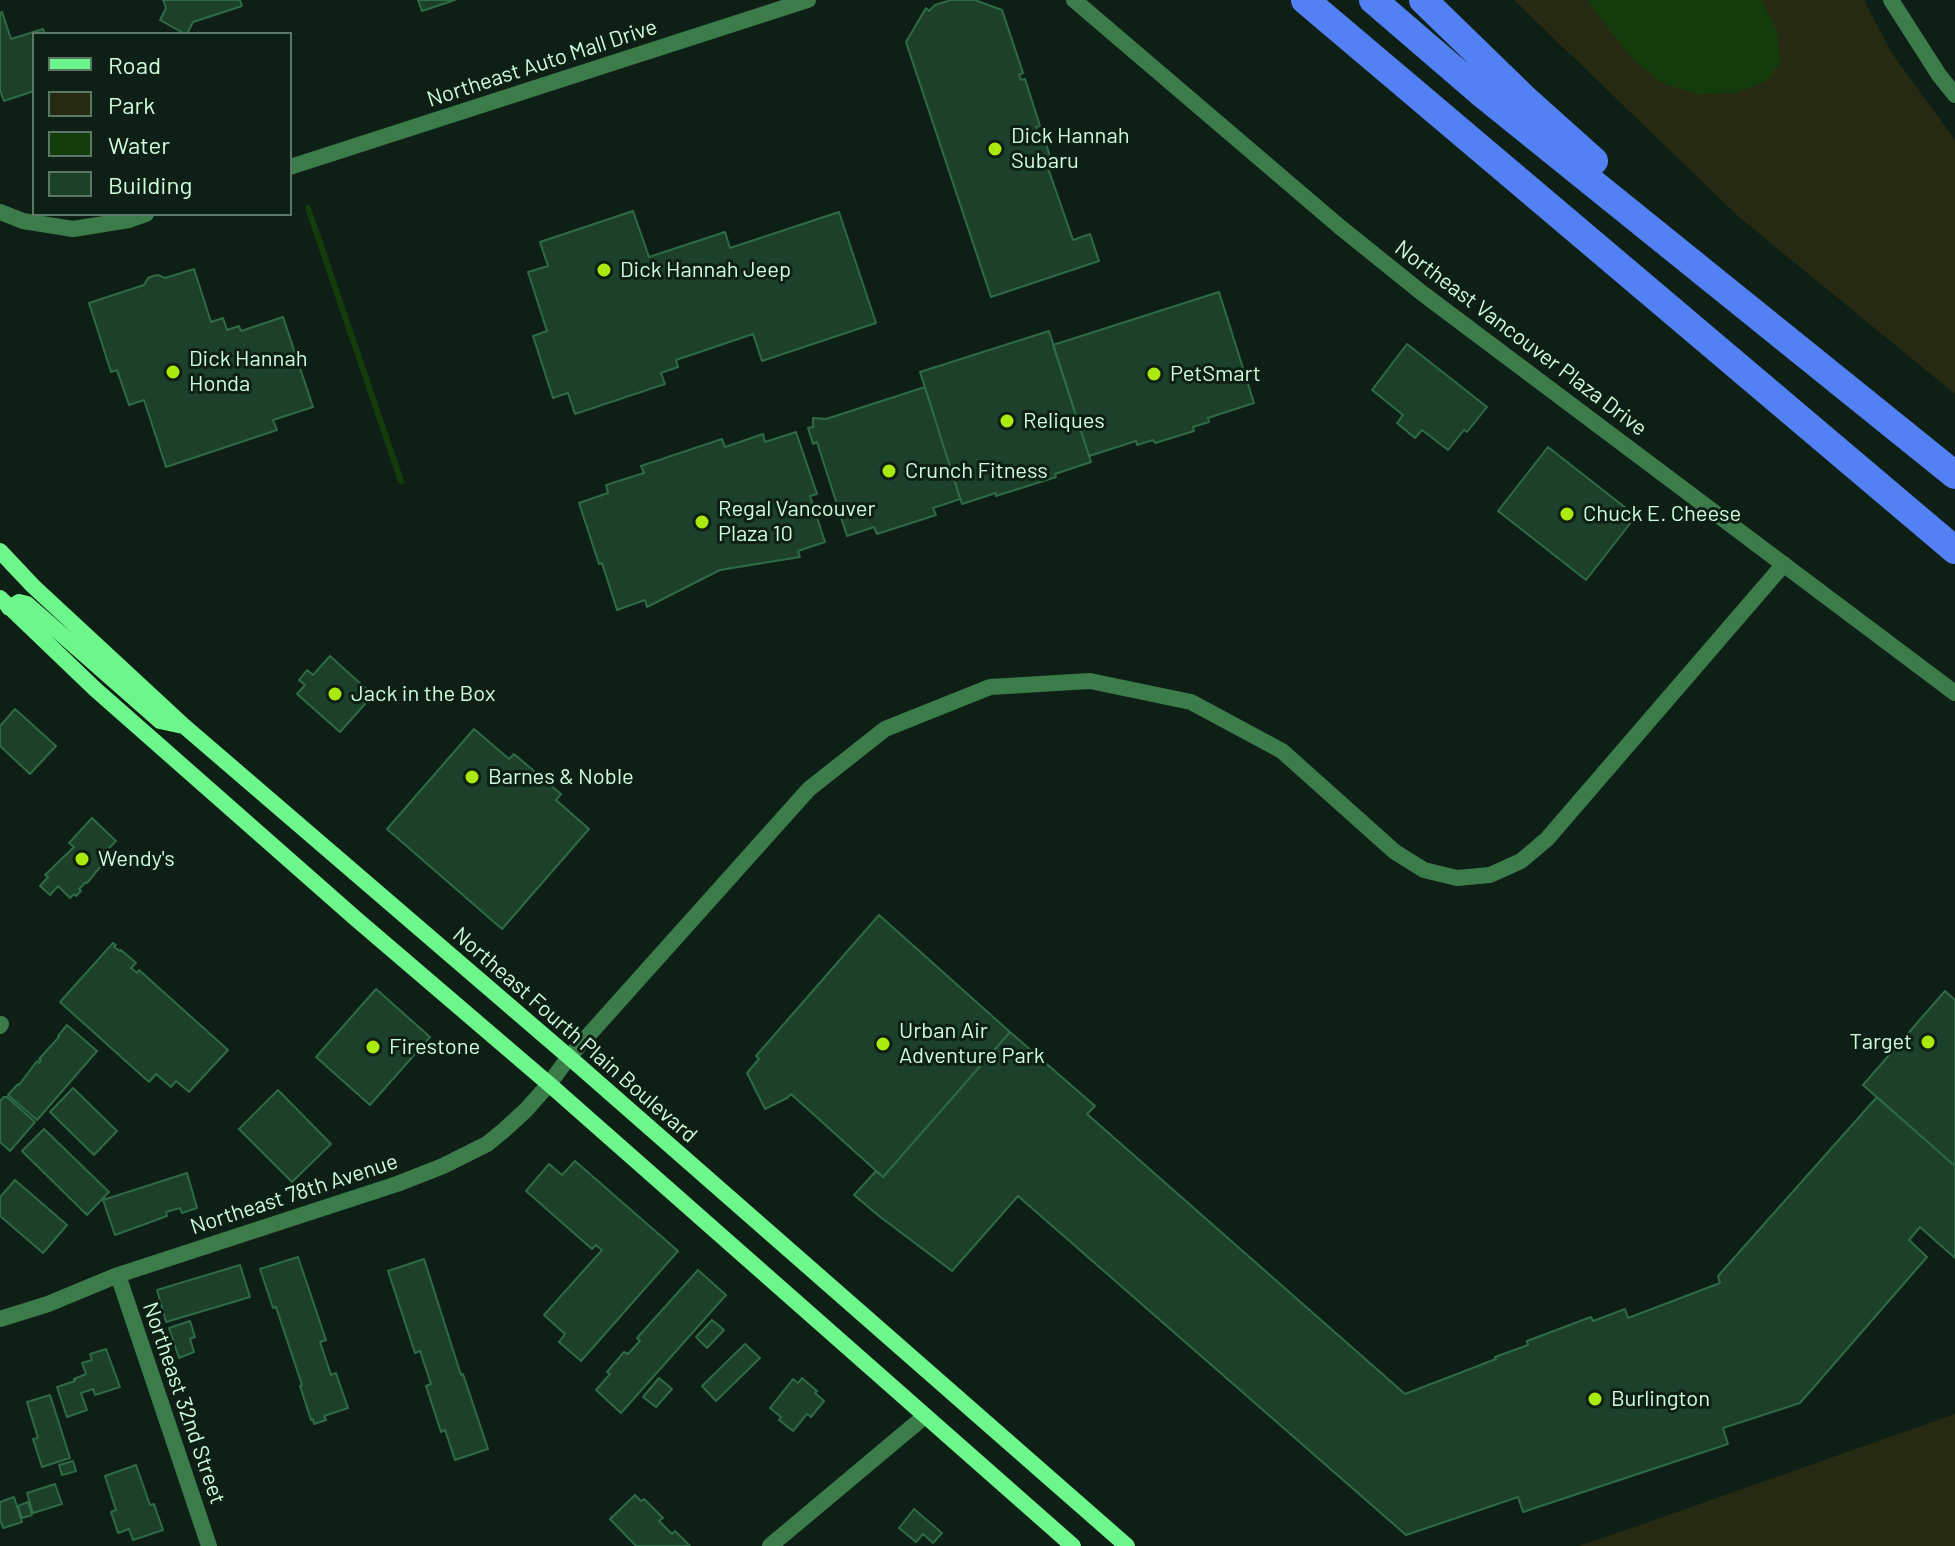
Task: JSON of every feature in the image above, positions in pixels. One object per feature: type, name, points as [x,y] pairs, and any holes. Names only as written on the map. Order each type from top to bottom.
[{"type":"highway","points":[[1373,0],[1480,92],[1955,475]]},
{"type":"highway","points":[[1423,0],[1527,101],[1631,192],[1673,248]]},
{"type":"highway","points":[[1306,2],[1955,550]]},
{"type":"main road","name":"Northeast Fourth Plain Boulevard","points":[[0,551],[33,586],[184,726],[569,1057],[1127,1546]]},
{"type":"main road","points":[[184,726],[160,721],[27,604],[19,602],[3,608],[1073,1546]]},
{"type":"street","name":"Northeast Auto Mall Drive","points":[[292,166],[808,0]]},
{"type":"street","name":"Northeast Vancouver Plaza Drive","points":[[1074,0],[1422,293],[1955,693]]},
{"type":"street","points":[[1891,0],[1955,95]]},
{"type":"street","points":[[0,212],[23,221],[73,229],[140,216]]},
{"type":"street","name":"Northeast 78th Avenue","points":[[0,1319],[48,1304],[118,1275],[397,1184],[487,1144],[526,1110],[569,1057],[809,789],[885,729],[990,687],[1090,681],[1191,702],[1282,751],[1395,852],[1424,870],[1457,878],[1490,875],[1521,861],[1547,839],[1784,564]]},
{"type":"street","name":"Northeast 32nd Street","points":[[118,1275],[209,1546]]},
{"type":"street","points":[[770,1546],[925,1416]]},
{"type":"green space","points":[[1514,0],[1864,0],[1891,52],[1955,140],[1955,394],[1739,217]]},
{"type":"green space","points":[[1955,1414],[1955,1546],[1579,1546],[1640,1525]]},
{"type":"water","points":[[1588,0],[1761,0],[1777,30],[1780,62],[1768,80],[1736,93],[1697,94],[1664,84],[1633,60]]},
{"type":"building","points":[[163,0],[240,0],[242,6],[193,22],[188,32],[181,32],[160,20],[166,8]]},
{"type":"building","points":[[418,0],[455,0],[422,11]]},
{"type":"building","name":"Dick Hannah Subaru","points":[[951,0],[975,0],[1002,10],[1023,73],[1019,75],[1021,80],[1025,79],[1040,126],[1036,127],[1038,132],[1042,131],[1053,166],[1048,168],[1073,240],[1090,234],[1099,261],[991,297],[906,42],[926,8],[929,11],[935,5]]},
{"type":"building","points":[[0,13],[11,39],[32,32],[32,92],[4,101],[0,90]]},
{"type":"building","points":[[633,211],[649,257],[725,232],[730,248],[839,212],[876,323],[762,361],[753,334],[676,360],[678,367],[661,373],[665,384],[575,414],[568,393],[553,398],[533,336],[547,331],[528,272],[548,266],[540,242]]},
{"type":"building","points":[[194,269],[211,322],[223,318],[227,330],[239,326],[241,331],[283,317],[313,407],[273,420],[277,430],[166,467],[144,400],[129,405],[117,370],[111,372],[89,303],[144,285],[153,276],[165,278]]},
{"type":"building","name":"PetSmart","points":[[1219,292],[1254,403],[1208,418],[1209,422],[1193,427],[1194,431],[1155,443],[1153,440],[1137,445],[1136,441],[1089,456],[1053,345]]},
{"type":"building","name":"Reliques","points":[[1049,331],[1091,462],[1055,474],[1056,477],[962,504],[920,372]]},
{"type":"building","points":[[1407,344],[1487,407],[1448,450],[1422,430],[1415,438],[1397,423],[1403,415],[1372,390]]},
{"type":"building","name":"Crunch Fitness","points":[[925,387],[960,499],[933,508],[936,515],[877,534],[874,527],[847,536],[817,442],[813,444],[808,428],[813,427],[813,418],[826,419]]},
{"type":"building","name":"Regal Vancouver Plaza 10","points":[[796,432],[817,494],[810,496],[825,542],[798,551],[800,557],[720,570],[647,607],[645,600],[617,610],[579,503],[608,493],[606,485],[644,473],[641,466],[722,439],[725,447],[763,434],[765,442]]},
{"type":"building","name":"Chuck E. Cheese","points":[[1548,447],[1636,516],[1586,580],[1498,511]]},
{"type":"building","name":"Jack in the Box","points":[[330,656],[373,695],[340,732],[297,694],[305,685],[299,680],[307,670],[313,675]]},
{"type":"building","points":[[15,709],[56,746],[30,774],[0,746],[0,726]]},
{"type":"building","name":"Barnes & Noble","points":[[474,729],[509,759],[514,754],[561,794],[556,800],[589,829],[502,929],[387,829]]},
{"type":"building","name":"Wendy's","points":[[92,818],[116,841],[100,857],[105,861],[76,896],[74,894],[70,898],[58,886],[50,895],[40,886],[48,877],[45,875],[74,847],[69,843]]},
{"type":"building","name":"Urban Air Adventure Park","points":[[879,915],[1010,1032],[883,1177],[791,1094],[765,1109],[747,1073],[759,1059],[756,1056]]},
{"type":"building","points":[[113,943],[136,963],[131,968],[137,973],[139,970],[228,1050],[189,1092],[176,1081],[171,1087],[156,1074],[149,1082],[60,1002]]},
{"type":"building","name":"Firestone","points":[[376,989],[430,1037],[370,1105],[316,1057]]},
{"type":"building","name":"Target","points":[[1945,991],[1955,1000],[1955,1166],[1863,1085]]},
{"type":"building","points":[[67,1025],[97,1051],[37,1120],[8,1095],[37,1061],[39,1063]]},
{"type":"building","points":[[1010,1032],[1095,1106],[1087,1114],[1405,1394],[1496,1359],[1528,1345],[1527,1341],[1591,1317],[1593,1321],[1625,1309],[1628,1318],[1720,1283],[1718,1276],[1877,1097],[1955,1166],[1955,1258],[1920,1227],[1909,1240],[1927,1257],[1800,1403],[1723,1428],[1728,1444],[1523,1512],[1518,1497],[1406,1535],[1018,1196],[952,1271],[854,1195],[876,1171],[883,1177]]},
{"type":"building","points":[[73,1088],[117,1131],[94,1155],[50,1112]]},
{"type":"building","points":[[278,1090],[331,1144],[292,1182],[239,1129]]},
{"type":"building","points":[[4,1097],[35,1122],[10,1151],[0,1142],[0,1101]]},
{"type":"building","points":[[44,1129],[109,1192],[87,1215],[22,1151]]},
{"type":"building","points":[[575,1161],[678,1251],[581,1361],[559,1342],[565,1334],[544,1315],[602,1250],[596,1245],[592,1249],[526,1191],[549,1164],[562,1175]]},
{"type":"building","points":[[187,1173],[197,1208],[182,1213],[180,1208],[166,1212],[167,1216],[115,1235],[103,1200]]},
{"type":"building","points":[[15,1180],[67,1225],[43,1253],[0,1216],[0,1197]]},
{"type":"building","points":[[298,1257],[326,1340],[320,1342],[331,1375],[336,1373],[348,1408],[324,1416],[326,1420],[314,1424],[276,1307],[273,1308],[260,1269]]},
{"type":"building","points":[[424,1259],[488,1449],[455,1460],[445,1430],[441,1432],[426,1386],[431,1384],[420,1351],[415,1353],[388,1271]]},
{"type":"building","points":[[240,1265],[250,1297],[166,1322],[157,1290]]},
{"type":"building","points":[[698,1270],[726,1295],[621,1413],[596,1390],[624,1352],[628,1354],[640,1341],[637,1338]]},
{"type":"building","points":[[712,1320],[724,1330],[707,1348],[696,1337]]},
{"type":"building","points":[[190,1321],[195,1337],[190,1339],[194,1352],[179,1358],[169,1328]]},
{"type":"building","points":[[745,1344],[760,1358],[716,1401],[702,1386]]},
{"type":"building","points":[[106,1349],[120,1387],[95,1395],[93,1389],[81,1393],[87,1410],[67,1417],[57,1387],[86,1374],[82,1363],[92,1360],[90,1354]]},
{"type":"building","points":[[659,1378],[672,1389],[656,1407],[643,1397]]},
{"type":"building","points":[[802,1378],[824,1401],[811,1417],[807,1414],[793,1431],[770,1408],[793,1379],[798,1383]]},
{"type":"building","points":[[50,1395],[70,1458],[42,1467],[33,1439],[38,1438],[27,1402]]},
{"type":"building","points":[[73,1461],[76,1471],[62,1475],[59,1465]]},
{"type":"building","points":[[136,1465],[150,1505],[154,1504],[163,1530],[133,1540],[129,1529],[118,1533],[111,1512],[116,1510],[105,1476]]},
{"type":"building","points":[[55,1484],[62,1504],[33,1513],[27,1493]]},
{"type":"building","points":[[635,1495],[641,1501],[644,1499],[663,1518],[659,1521],[672,1534],[675,1531],[690,1546],[636,1546],[610,1519]]},
{"type":"building","points":[[14,1497],[22,1522],[3,1528],[0,1502]]},
{"type":"building","points":[[28,1502],[32,1515],[22,1518],[18,1506]]},
{"type":"building","points":[[914,1509],[942,1533],[933,1543],[923,1534],[916,1542],[899,1528]]},
{"type":"waterway","points":[[308,208],[401,481]]},
{"type":"place","name":"Dick Hannah Subaru","points":[[995,149]]},
{"type":"place","name":"Dick Hannah Jeep","points":[[604,270]]},
{"type":"place","name":"Dick Hannah Honda","points":[[173,372]]},
{"type":"place","name":"PetSmart","points":[[1154,374]]},
{"type":"place","name":"Reliques","points":[[1007,421]]},
{"type":"place","name":"Crunch Fitness","points":[[889,471]]},
{"type":"place","name":"Chuck E. Cheese","points":[[1567,514]]},
{"type":"place","name":"Regal Vancouver Plaza 10","points":[[702,522]]},
{"type":"place","name":"Jack in the Box","points":[[335,694]]},
{"type":"place","name":"Barnes & Noble","points":[[472,777]]},
{"type":"place","name":"Wendy's","points":[[82,859]]},
{"type":"place","name":"Target","points":[[1928,1042]]},
{"type":"place","name":"Urban Air Adventure Park","points":[[883,1044]]},
{"type":"place","name":"Firestone","points":[[373,1047]]},
{"type":"place","name":"Burlington","points":[[1595,1399]]}]
